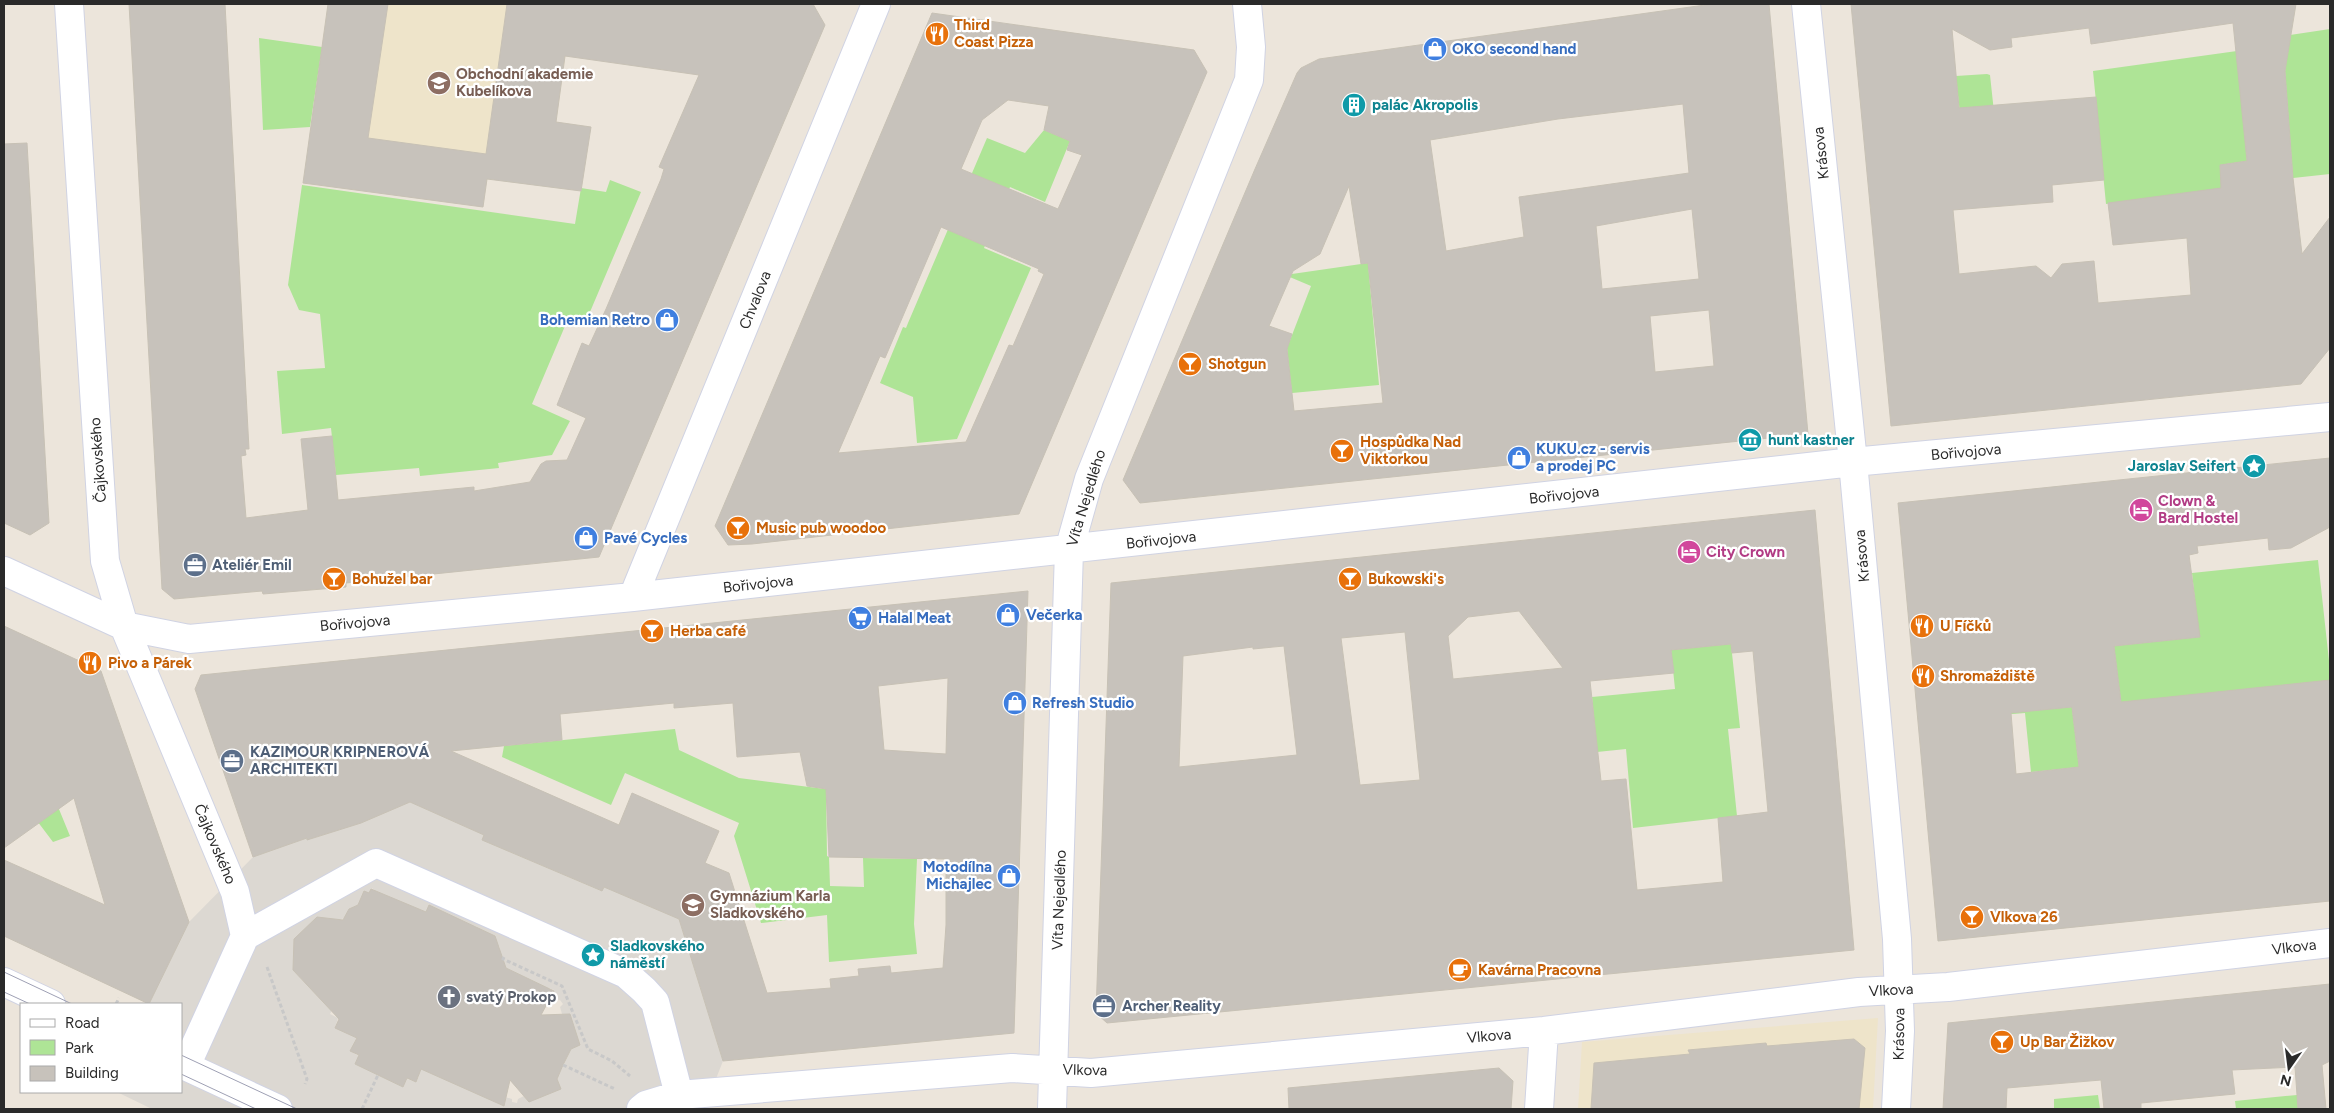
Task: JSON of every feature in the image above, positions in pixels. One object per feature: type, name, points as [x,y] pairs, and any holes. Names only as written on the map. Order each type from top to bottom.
[{"type":"street","name":"Čajkovského","points":[[70,4],[105,561],[124,626],[235,892],[245,936]]},
{"type":"street","name":"Chvalova","points":[[633,597],[876,4]]},
{"type":"street","name":"Víta Nejedlého","points":[[1052,1109],[1069,550],[1089,479],[1249,80],[1251,47],[1248,4]]},
{"type":"street","name":"Krásova","points":[[1806,4],[1854,462],[1897,939],[1900,1031],[1896,1109]]},
{"type":"street","name":"Bořivojova","points":[[4,571],[124,626],[190,639],[633,597],[1854,462],[2330,417]]},
{"type":"street","points":[[278,1109],[184,1065],[245,936],[376,863],[626,974],[655,1002],[679,1095]]},
{"type":"street","name":"Vlkova","points":[[644,1107],[679,1095],[1012,1068],[1092,1073],[1544,1031],[1850,993],[1948,987],[2330,943]]},
{"type":"street","points":[[4,982],[49,1003]]},
{"type":"street","points":[[1539,1109],[1544,1031]]},
{"type":"path","points":[[245,936],[265,962],[307,1079],[305,1084]]},
{"type":"path","points":[[506,952],[503,959],[562,986],[588,1048],[612,1061],[631,1077]]},
{"type":"path","points":[[116,1003],[119,998]]},
{"type":"path","points":[[563,1065],[606,1084]]},
{"type":"path","points":[[362,1109],[378,1075]]},
{"type":"shaded area","name":"Obchodní akademie Kubelíkova","points":[[328,4],[606,4],[601,43],[568,38],[556,122],[591,127],[581,191],[487,179],[483,207],[303,183]]},
{"type":"shaded area","name":"Sladkovského náměstí","points":[[410,802],[484,835],[482,840],[601,891],[604,887],[679,919],[723,1061],[704,1109],[152,1109],[119,1093],[182,1093],[182,1003],[149,1003],[189,922],[253,857],[307,838],[308,840],[360,823]],"holes":[[[372,888],[375,891],[373,895],[426,913],[477,927],[473,935],[494,948],[499,946],[500,950],[497,951],[491,971],[523,976],[520,985],[544,996],[549,988],[554,990],[550,998],[560,1000],[563,1004],[560,1007],[562,1014],[567,1014],[569,1042],[578,1039],[580,1045],[571,1049],[557,1079],[518,1099],[517,1103],[505,1097],[501,1105],[495,1102],[498,1094],[418,1057],[411,1073],[419,1076],[416,1082],[407,1079],[403,1087],[355,1064],[359,1056],[350,1051],[368,1033],[335,1028],[338,1018],[330,1014],[333,1008],[301,979],[293,957],[294,952],[334,922],[347,917],[349,909],[355,906],[361,909]]]},
{"type":"shaded area","points":[[1878,1018],[1873,1109],[1578,1109],[1582,1042]]},
{"type":"green space","points":[[2330,29],[2330,174],[2293,178],[2285,71],[2290,35]]},
{"type":"green space","points":[[259,38],[322,47],[310,127],[263,130]]},
{"type":"green space","points":[[2237,51],[2247,161],[2220,165],[2222,189],[2106,204],[2093,71]]},
{"type":"green space","points":[[1990,75],[1997,140],[1963,143],[1956,76]]},
{"type":"green space","points":[[1044,130],[1070,141],[1045,202],[1010,187],[984,248],[1031,268],[957,439],[917,443],[913,397],[880,383],[903,327],[906,328],[987,138],[1025,153]]},
{"type":"green space","points":[[610,180],[641,192],[584,326],[568,319],[532,404],[570,421],[552,455],[498,463],[499,468],[420,476],[419,468],[336,475],[331,428],[282,434],[277,371],[325,368],[320,314],[299,310],[288,285],[302,185],[575,224],[581,188],[606,192]]},
{"type":"green space","points":[[1368,263],[1379,385],[1292,393],[1287,348],[1311,286],[1285,275]]},
{"type":"green space","points":[[2318,560],[2330,670],[2330,753],[2323,754],[2121,702],[2114,646],[2199,637],[2192,573]]},
{"type":"green space","points":[[2021,569],[2037,710],[2072,707],[2079,767],[2031,772],[2025,713],[2001,715]]},
{"type":"green space","points":[[1731,644],[1740,728],[1728,729],[1737,816],[1633,828],[1626,749],[1597,752],[1592,697],[1675,689],[1671,650]]},
{"type":"green space","points":[[675,729],[679,750],[739,778],[826,789],[827,856],[829,857],[830,886],[864,887],[863,858],[917,859],[914,924],[917,954],[829,962],[827,915],[761,923],[734,836],[739,823],[625,773],[611,805],[502,757],[504,746]]},
{"type":"green space","points":[[38,758],[70,836],[53,842],[4,777],[4,770]]},
{"type":"green space","points":[[2098,1095],[2100,1109],[2054,1109],[2054,1099]]},
{"type":"green space","points":[[2297,1095],[2298,1109],[2236,1109],[2235,1101]]},
{"type":"building","points":[[129,4],[225,4],[249,449],[245,449],[246,455],[241,456],[246,518],[308,510],[301,439],[332,436],[338,500],[474,487],[474,491],[530,482],[541,464],[546,461],[567,460],[586,418],[557,405],[582,343],[589,346],[606,309],[661,179],[664,169],[659,167],[699,75],[565,56],[556,122],[591,127],[581,191],[487,179],[483,207],[303,183],[328,4],[388,4],[368,138],[486,154],[507,4],[813,4],[825,25],[599,557],[346,583],[346,587],[263,594],[262,591],[174,599],[162,589]]},
{"type":"building","points":[[1712,4],[1769,4],[1808,434],[1140,503],[1123,480],[1297,73],[1301,68],[1319,59]],"holes":[[[1683,104],[1689,173],[1519,197],[1524,237],[1446,251],[1430,140],[1558,119]],[[1349,186],[1361,264],[1368,263],[1383,403],[1294,411],[1287,349],[1292,334],[1269,326],[1293,271],[1320,254]],[[1692,209],[1699,279],[1602,289],[1596,226]],[[1709,310],[1714,366],[1655,372],[1650,316]]]},
{"type":"building","points":[[1851,4],[2296,4],[2285,71],[2293,178],[2302,254],[2330,217],[2330,348],[2301,384],[1891,426]],"holes":[[[2233,23],[2247,161],[2220,165],[2221,188],[2108,203],[2113,245],[2187,238],[2191,295],[2098,303],[2094,261],[2062,264],[2051,278],[2036,266],[1959,274],[1953,210],[2053,202],[2052,185],[2104,180],[2096,97],[1959,108],[1952,29],[1990,50],[2012,47],[2011,38],[2089,28],[2091,44]]]},
{"type":"building","points":[[932,13],[1194,50],[1207,72],[1019,514],[752,544],[728,545],[715,526]],"holes":[[[1008,100],[1049,106],[1044,130],[1070,141],[1067,150],[1082,155],[1058,209],[961,169],[982,120]],[[941,227],[1039,269],[1038,271],[1044,274],[1013,346],[1009,345],[966,442],[838,453],[880,356],[885,358]]]},
{"type":"building","points":[[27,143],[49,523],[30,535],[4,523],[4,144]]},
{"type":"building","points":[[2330,458],[2330,527],[2291,548],[2269,550],[2268,538],[2197,546],[2198,553],[2189,555],[2200,637],[2114,646],[2121,702],[2330,680],[2330,901],[1938,941],[1898,503]],"holes":[[[2072,707],[2079,767],[2016,774],[2011,713]]]},
{"type":"building","points":[[1815,510],[1854,950],[1107,1023],[1096,1013],[1111,583]],"holes":[[[1519,611],[1563,668],[1453,679],[1448,636],[1468,617]],[[1405,632],[1420,780],[1360,785],[1341,638]],[[1731,644],[1732,653],[1753,651],[1768,812],[1718,818],[1723,882],[1637,890],[1626,779],[1601,781],[1590,681],[1674,673],[1671,650]],[[1284,646],[1297,755],[1179,767],[1183,656],[1253,647],[1253,649]]]},
{"type":"building","points":[[1028,591],[1014,1033],[723,1061],[679,919],[604,887],[602,891],[482,840],[484,835],[410,802],[361,823],[307,840],[307,838],[253,857],[195,689],[201,675]],"holes":[[[948,678],[946,754],[884,750],[878,686]],[[674,703],[674,708],[733,703],[737,757],[800,752],[807,786],[826,789],[829,857],[946,859],[946,925],[943,968],[891,973],[890,966],[858,969],[859,976],[830,979],[831,988],[767,993],[729,873],[705,863],[719,831],[632,793],[619,825],[451,751],[562,740],[560,714]]]},
{"type":"building","points":[[4,626],[101,671],[189,922],[149,1003],[4,936],[4,860],[105,905],[74,798],[4,848]]},
{"type":"building","name":"svatý Prokop","points":[[371,889],[426,912],[429,905],[495,936],[506,968],[554,991],[541,1015],[570,1014],[580,1045],[571,1049],[563,1065],[557,1079],[561,1089],[529,1102],[510,1080],[504,1106],[421,1069],[416,1082],[407,1078],[403,1087],[355,1064],[359,1055],[350,1051],[357,1038],[335,1028],[339,1019],[293,970],[294,939],[317,917],[343,920],[349,909],[358,905],[364,891],[369,893]]},
{"type":"building","points":[[2330,984],[2330,1061],[2322,1065],[2326,1109],[2298,1109],[2295,1067],[2232,1070],[2235,1094],[2141,1103],[2141,1109],[2104,1109],[2101,1080],[2007,1088],[2006,1109],[1943,1109],[1948,1023]]},
{"type":"building","points":[[1854,1039],[1865,1048],[1859,1109],[1591,1109],[1594,1063],[1690,1054],[1688,1050],[1766,1043],[1767,1046]]},
{"type":"building","points":[[1499,1068],[1513,1081],[1511,1109],[1289,1109],[1288,1088]]},
{"type":"tram line","points":[[4,972],[70,1003]]},
{"type":"tram line","points":[[4,992],[28,1003]]},
{"type":"tram line","points":[[182,1055],[297,1109]]},
{"type":"tram line","points":[[182,1074],[256,1109]]},
{"type":"place","name":"Third Coast Pizza","points":[[937,34]]},
{"type":"place","name":"OKO second hand","points":[[1435,49]]},
{"type":"place","name":"Obchodní akademie Kubelíkova","points":[[439,83]]},
{"type":"place","name":"palác Akropolis","points":[[1354,105]]},
{"type":"place","name":"Bohemian Retro","points":[[667,320]]},
{"type":"place","name":"Shotgun","points":[[1190,364]]},
{"type":"place","name":"hunt kastner","points":[[1750,440]]},
{"type":"place","name":"Hospůdka Nad Viktorkou","points":[[1342,451]]},
{"type":"place","name":"KUKU.cz - servis a prodej PC","points":[[1519,458]]},
{"type":"place","name":"Jaroslav Seifert","points":[[2254,466]]},
{"type":"place","name":"Clown & Bard Hostel","points":[[2141,510]]},
{"type":"place","name":"Music pub woodoo","points":[[738,528]]},
{"type":"place","name":"Pavé Cycles","points":[[586,538]]},
{"type":"place","name":"City Crown","points":[[1689,552]]},
{"type":"place","name":"Ateliér Emil","points":[[195,565]]},
{"type":"place","name":"Bohužel bar","points":[[334,579]]},
{"type":"place","name":"Bukowski's","points":[[1350,579]]},
{"type":"place","name":"Večerka","points":[[1008,615]]},
{"type":"place","name":"Halal Meat","points":[[860,618]]},
{"type":"place","name":"U Fíčků","points":[[1922,626]]},
{"type":"place","name":"Herba café","points":[[652,631]]},
{"type":"place","name":"Pivo a Párek","points":[[90,663]]},
{"type":"place","name":"Shromaždiště","points":[[1923,676]]},
{"type":"place","name":"Refresh Studio","points":[[1015,703]]},
{"type":"place","name":"KAZIMOUR KRIPNEROVÁ ARCHITEKTI","points":[[232,761]]},
{"type":"place","name":"Motodílna Michajlec","points":[[1009,876]]},
{"type":"place","name":"Gymnázium Karla Sladkovského","points":[[693,905]]},
{"type":"place","name":"Vlkova 26","points":[[1972,917]]},
{"type":"place","name":"Sladkovského náměstí","points":[[593,955]]},
{"type":"place","name":"Kavárna Pracovna","points":[[1460,970]]},
{"type":"place","name":"svatý Prokop","points":[[449,997]]},
{"type":"place","name":"Archer Reality","points":[[1104,1006]]},
{"type":"place","name":"Up Bar Žižkov","points":[[2002,1042]]}]
